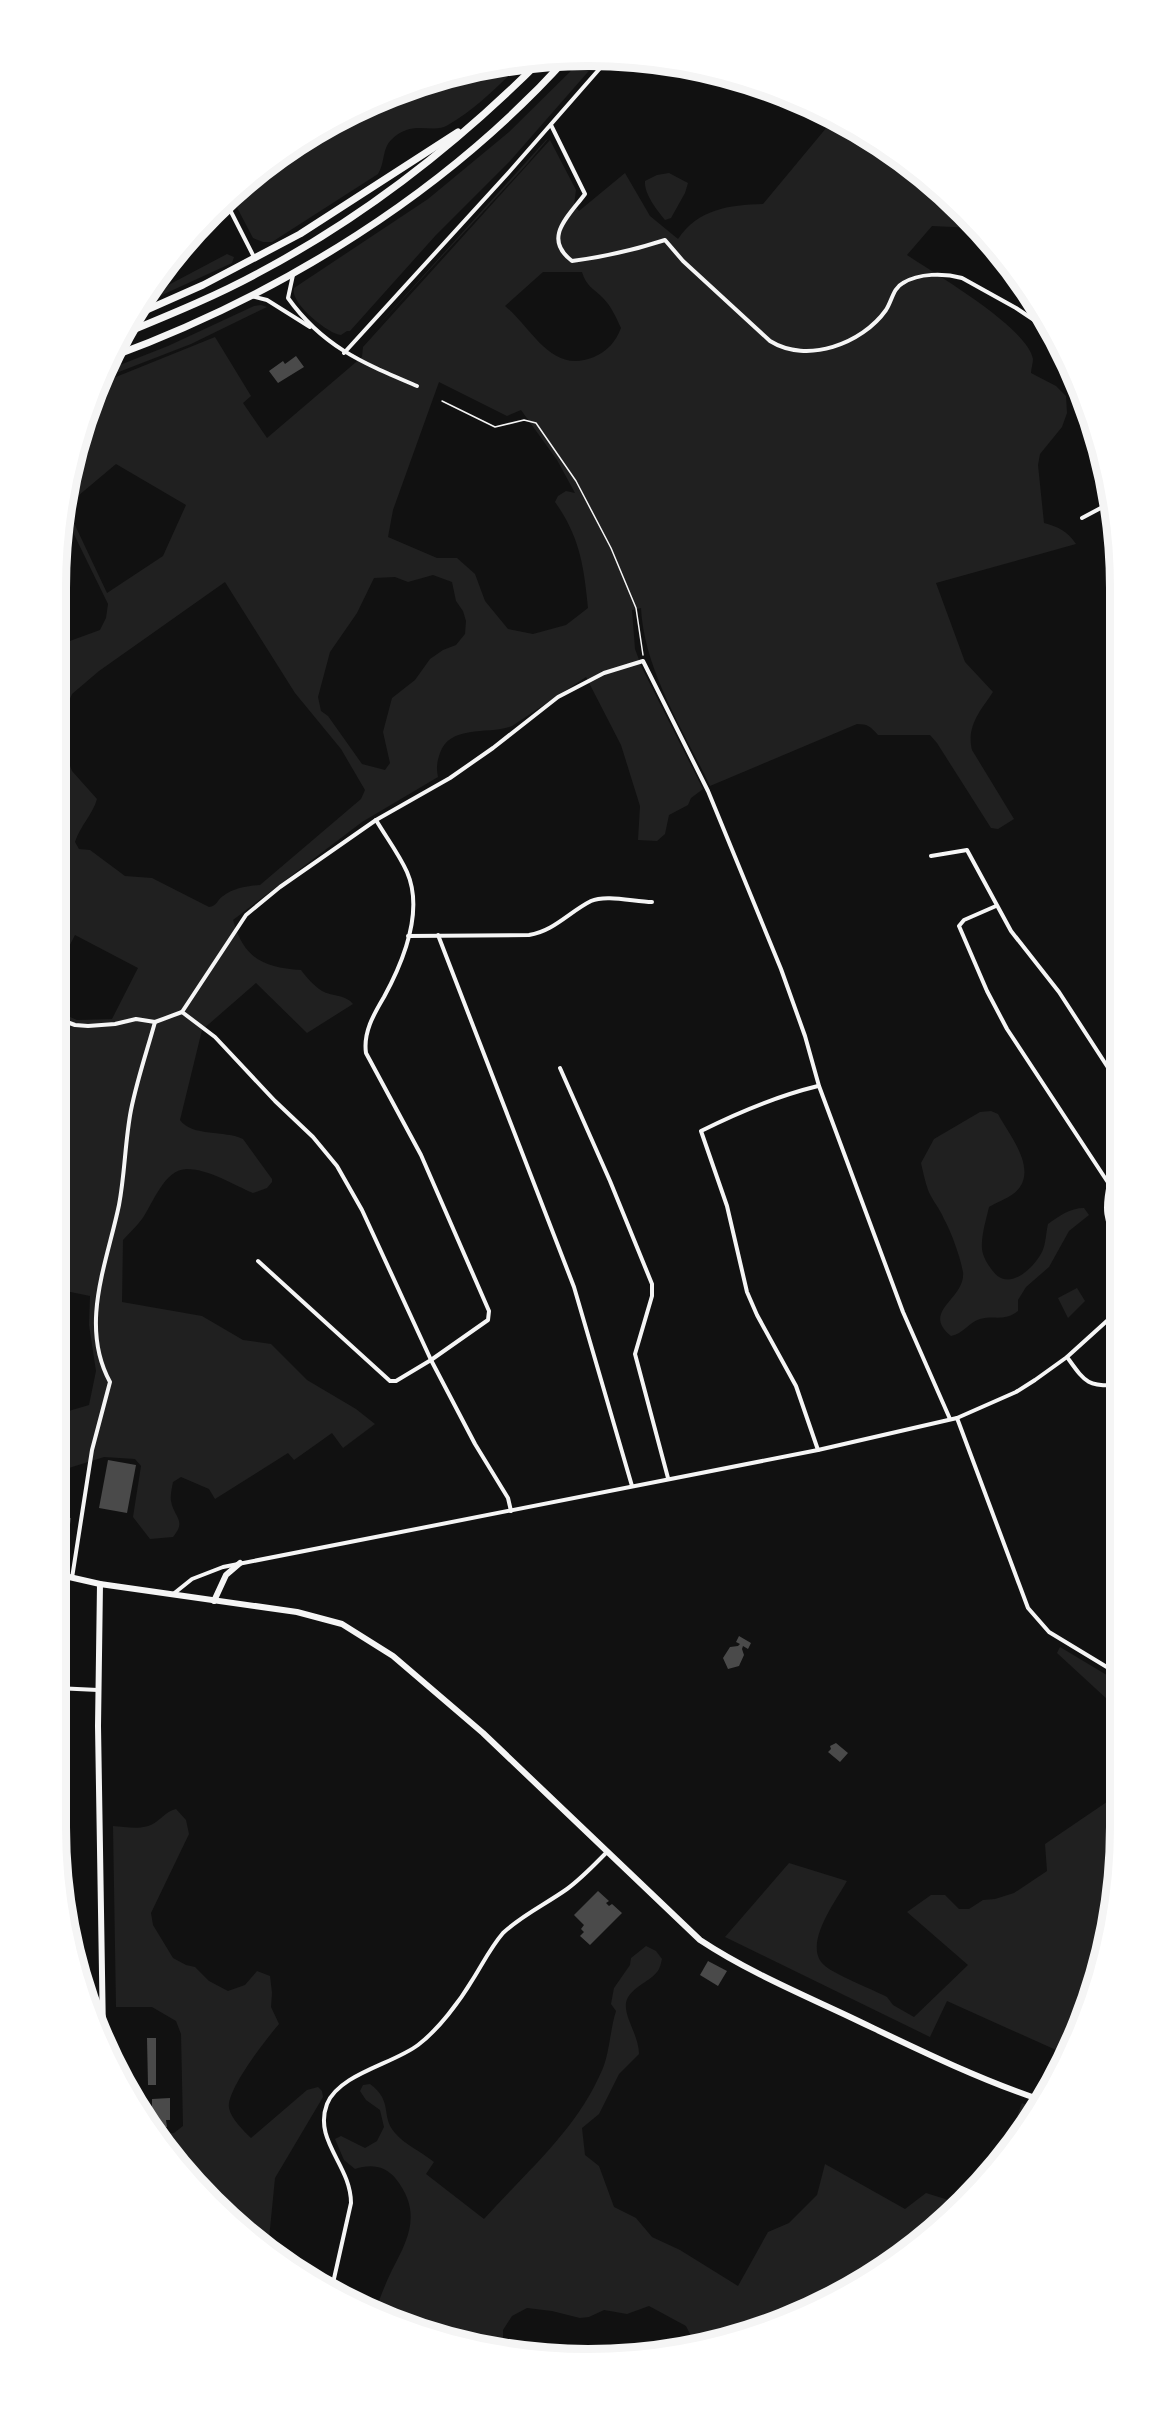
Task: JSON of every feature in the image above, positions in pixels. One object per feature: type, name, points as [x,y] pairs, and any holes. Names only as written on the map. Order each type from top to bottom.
[{"type":"highway","points":[[122,354],[198,322],[251,296],[293,274],[356,235],[446,170],[531,96],[559,67]]},
{"type":"highway","points":[[135,329],[183,309],[285,258],[388,191],[478,120],[532,69]]},
{"type":"highway","points":[[147,310],[255,259],[308,229],[478,120]]},
{"type":"main road","points":[[214,1601],[226,1575],[240,1563]]},
{"type":"main road","points":[[66,1577],[172,1595],[297,1612],[329,1619],[365,1636],[402,1664],[483,1733],[678,1922],[700,1940],[720,1953],[926,2053],[1034,2098]]},
{"type":"main road","points":[[100,1584],[98,1690],[103,2018]]},
{"type":"street","points":[[344,353],[602,66]]},
{"type":"street","points":[[551,125],[585,194],[559,229],[557,241],[562,254],[572,261],[596,258],[615,255],[665,240],[683,261],[770,341],[782,348],[798,352],[819,351],[836,346],[873,323],[885,310],[898,286],[905,281],[927,275],[962,278],[1037,322]]},
{"type":"street","points":[[230,209],[255,259]]},
{"type":"street","points":[[293,274],[288,298],[314,328],[344,353],[417,386]]},
{"type":"street","points":[[251,296],[267,300],[288,315],[314,328]]},
{"type":"street","points":[[1082,518],[1104,506]]},
{"type":"street","points":[[66,1021],[81,1026],[115,1024],[136,1019],[155,1022],[182,1012],[246,915],[280,887],[376,820],[450,778],[572,688],[604,673],[643,661],[708,791],[780,969],[805,1036],[819,1086],[903,1312],[950,1419]]},
{"type":"street","points":[[258,1262],[390,1381],[396,1381],[488,1320],[489,1311],[421,1155],[366,1053],[365,1036],[395,973],[408,936],[412,912],[412,890],[407,873],[376,820]]},
{"type":"street","points":[[931,856],[967,850],[1011,932],[1059,992],[1110,1071]]},
{"type":"street","points":[[408,936],[529,935],[549,929],[592,901],[604,898],[652,902]]},
{"type":"street","points":[[996,906],[964,920],[959,926],[987,991],[1007,1029],[1109,1184],[1105,1215],[1110,1228]]},
{"type":"street","points":[[438,935],[574,1287],[632,1486]]},
{"type":"street","points":[[182,1012],[214,1037],[313,1137],[336,1166],[372,1229],[431,1359],[475,1444],[508,1498],[511,1511]]},
{"type":"street","points":[[72,1579],[92,1450],[110,1382],[103,1369],[96,1339],[98,1293],[119,1204],[131,1109],[155,1022]]},
{"type":"street","points":[[560,1068],[652,1284],[652,1296],[635,1353],[668,1478]]},
{"type":"street","points":[[818,1450],[796,1386],[747,1292],[727,1206],[701,1131],[735,1114],[781,1096],[819,1086]]},
{"type":"street","points":[[172,1595],[199,1575],[240,1563],[818,1450],[957,1418],[1016,1392],[1067,1357],[1110,1318]]},
{"type":"street","points":[[1067,1357],[1087,1382],[1096,1387],[1110,1386]]},
{"type":"street","points":[[957,1418],[1028,1608],[1049,1632],[1110,1669]]},
{"type":"street","points":[[66,1688],[98,1690]]},
{"type":"street","points":[[66,1711],[66,1739]]},
{"type":"street","points":[[333,2282],[351,2203],[351,2189],[346,2173],[331,2149],[325,2131],[324,2117],[328,2103],[337,2090],[351,2080],[406,2054],[420,2044],[459,2000],[494,1944],[505,1932],[517,1921],[567,1888],[607,1852]]},
{"type":"path","points":[[442,401],[495,427],[524,420],[536,423],[576,481],[611,548],[636,608],[643,661]]},
{"type":"shaded area","points":[[575,66],[593,66],[510,161],[436,235],[350,331],[341,335],[335,333],[303,309],[294,294],[294,288],[428,199],[509,132]]},
{"type":"shaded area","points":[[514,71],[478,104],[448,125],[442,128],[414,128],[399,133],[388,144],[378,174],[272,242],[263,242],[253,238],[235,204],[270,174],[298,154],[357,120],[388,106],[453,84]]},
{"type":"shaded area","points":[[829,125],[878,154],[932,196],[965,228],[932,226],[907,255],[978,302],[1015,332],[1027,346],[1033,359],[1031,373],[1056,386],[1066,396],[1067,413],[1062,427],[1040,454],[1038,465],[1044,523],[1062,530],[1076,544],[936,583],[965,662],[993,692],[973,726],[972,750],[1014,819],[998,829],[991,828],[930,735],[878,735],[869,726],[861,724],[710,786],[657,677],[649,654],[641,608],[632,610],[635,649],[642,668],[703,789],[691,798],[688,805],[669,815],[665,834],[657,841],[638,840],[640,806],[621,745],[586,677],[512,726],[461,734],[452,738],[440,753],[437,765],[438,777],[362,822],[233,920],[243,944],[257,959],[288,969],[301,970],[322,991],[347,999],[353,1004],[307,1033],[256,983],[202,1030],[180,1120],[192,1129],[243,1139],[272,1182],[267,1188],[253,1193],[221,1178],[195,1170],[187,1169],[172,1175],[160,1188],[142,1219],[123,1240],[122,1302],[202,1316],[243,1340],[271,1344],[307,1380],[356,1409],[375,1424],[343,1448],[332,1433],[294,1460],[288,1453],[215,1499],[209,1489],[181,1477],[173,1482],[171,1494],[171,1501],[179,1523],[177,1531],[173,1537],[150,1539],[133,1517],[141,1466],[135,1459],[104,1457],[66,1469],[66,1412],[89,1405],[96,1371],[89,1325],[90,1296],[66,1291],[66,1015],[77,1020],[112,1019],[138,968],[75,935],[66,953],[66,756],[72,771],[97,799],[75,842],[79,849],[90,850],[125,876],[152,878],[209,907],[232,891],[260,885],[361,799],[365,790],[341,749],[295,693],[225,582],[99,671],[72,694],[66,708],[66,642],[100,630],[106,618],[108,604],[70,525],[71,516],[107,593],[163,556],[186,505],[116,464],[74,500],[84,453],[110,379],[215,337],[251,396],[243,403],[267,438],[362,357],[363,347],[550,140],[576,190],[574,205],[579,211],[625,173],[650,216],[678,239],[695,221],[705,215],[726,208],[763,204]],"holes":[[[543,272],[582,272],[588,284],[608,305],[621,328],[611,345],[599,355],[579,361],[566,360],[554,355],[505,306]],[[439,382],[507,416],[521,410],[557,460],[575,493],[566,491],[558,496],[555,502],[575,540],[585,579],[588,608],[566,625],[533,634],[508,629],[485,601],[475,574],[457,558],[437,558],[388,537],[393,510]],[[433,575],[452,582],[456,601],[466,621],[465,634],[456,645],[430,659],[415,680],[392,698],[383,732],[390,763],[385,770],[362,764],[328,716],[321,711],[318,697],[330,652],[357,613],[374,578],[395,577],[408,582]]]},
{"type":"shaded area","points":[[548,139],[527,164],[366,339],[546,140]]},
{"type":"shaded area","points":[[669,173],[688,183],[671,218],[665,220],[649,196],[645,181],[657,175]]},
{"type":"shaded area","points":[[227,254],[234,257],[232,263],[153,299],[160,289]]},
{"type":"shaded area","points":[[254,306],[267,307],[191,344],[112,375],[116,367],[168,346]]},
{"type":"shaded area","points":[[991,1111],[998,1114],[1013,1140],[1024,1169],[1024,1178],[1020,1187],[1010,1196],[989,1207],[982,1249],[985,1260],[998,1277],[1012,1279],[1020,1276],[1033,1265],[1042,1252],[1048,1224],[1061,1215],[1074,1209],[1084,1208],[1089,1215],[1069,1231],[1049,1267],[1026,1287],[1018,1300],[1018,1311],[1004,1317],[980,1319],[951,1336],[943,1327],[940,1319],[946,1305],[958,1290],[963,1272],[950,1231],[928,1190],[921,1163],[934,1139],[980,1112]]},
{"type":"shaded area","points":[[1077,1288],[1085,1301],[1068,1318],[1058,1298]]},
{"type":"shaded area","points":[[1060,1647],[1110,1677],[1110,1702],[1057,1653]]},
{"type":"shaded area","points":[[1110,1800],[1109,1861],[1100,1929],[1082,1995],[1059,2051],[947,2001],[930,2037],[725,1937],[789,1863],[847,1881],[823,1923],[817,1946],[818,1956],[829,1969],[887,1997],[893,2005],[914,2017],[968,1965],[907,1912],[931,1895],[945,1895],[959,1909],[969,1909],[983,1900],[1014,1893],[1047,1871],[1045,1844]]},
{"type":"shaded area","points":[[176,1809],[186,1820],[189,1834],[151,1913],[153,1925],[173,1958],[195,1967],[209,1981],[228,1991],[245,1985],[257,1971],[270,1976],[271,2007],[279,2024],[240,2077],[230,2100],[229,2108],[232,2116],[251,2138],[307,2090],[318,2087],[322,2091],[323,2097],[275,2178],[269,2240],[219,2196],[166,2134],[174,2133],[183,2126],[181,2034],[176,2021],[152,2007],[116,2007],[113,1826],[146,1827]]},
{"type":"shaded area","points":[[646,1946],[656,1951],[662,1959],[658,1971],[631,1993],[626,2003],[639,2054],[619,2074],[599,2114],[582,2128],[585,2155],[599,2166],[614,2207],[636,2218],[652,2237],[680,2250],[738,2286],[768,2232],[789,2223],[817,2195],[825,2164],[905,2209],[926,2193],[952,2201],[906,2241],[878,2261],[819,2295],[756,2321],[692,2338],[686,2326],[649,2306],[627,2314],[604,2310],[589,2317],[580,2318],[527,2308],[512,2316],[503,2330],[503,2342],[453,2331],[378,2304],[408,2236],[411,2214],[404,2191],[392,2174],[377,2167],[366,2166],[355,2169],[344,2160],[335,2139],[341,2136],[365,2148],[377,2141],[384,2127],[380,2110],[366,2100],[360,2091],[363,2085],[370,2084],[382,2097],[388,2121],[395,2133],[434,2162],[426,2174],[484,2219],[566,2130],[592,2090],[607,2054],[616,2011],[611,2004],[614,1988],[630,1965],[631,1958]]},
{"type":"shaded area","points":[[1022,2103],[1029,2106],[1022,2117],[1011,2132]]},
{"type":"building","points":[[296,356],[304,367],[278,383],[269,371],[283,361],[285,364]]},
{"type":"building","points":[[108,1460],[136,1465],[127,1513],[99,1508]]},
{"type":"building","points":[[66,1517],[71,1518],[66,1553]]},
{"type":"building","points":[[739,1636],[751,1643],[748,1649],[743,1646],[744,1655],[739,1666],[728,1669],[723,1658],[730,1647],[740,1644],[736,1642]]},
{"type":"building","points":[[836,1743],[848,1753],[840,1762],[828,1752],[831,1749],[830,1746]]},
{"type":"building","points":[[598,1891],[609,1901],[606,1903],[609,1906],[612,1904],[622,1913],[590,1945],[580,1936],[584,1932],[581,1929],[584,1925],[574,1915]]},
{"type":"building","points":[[708,1961],[727,1971],[718,1986],[700,1975]]},
{"type":"building","points":[[147,2038],[156,2038],[156,2085],[148,2085]]},
{"type":"building","points":[[170,2098],[170,2120],[166,2120],[167,2127],[161,2127],[152,2114],[152,2099]]}]
